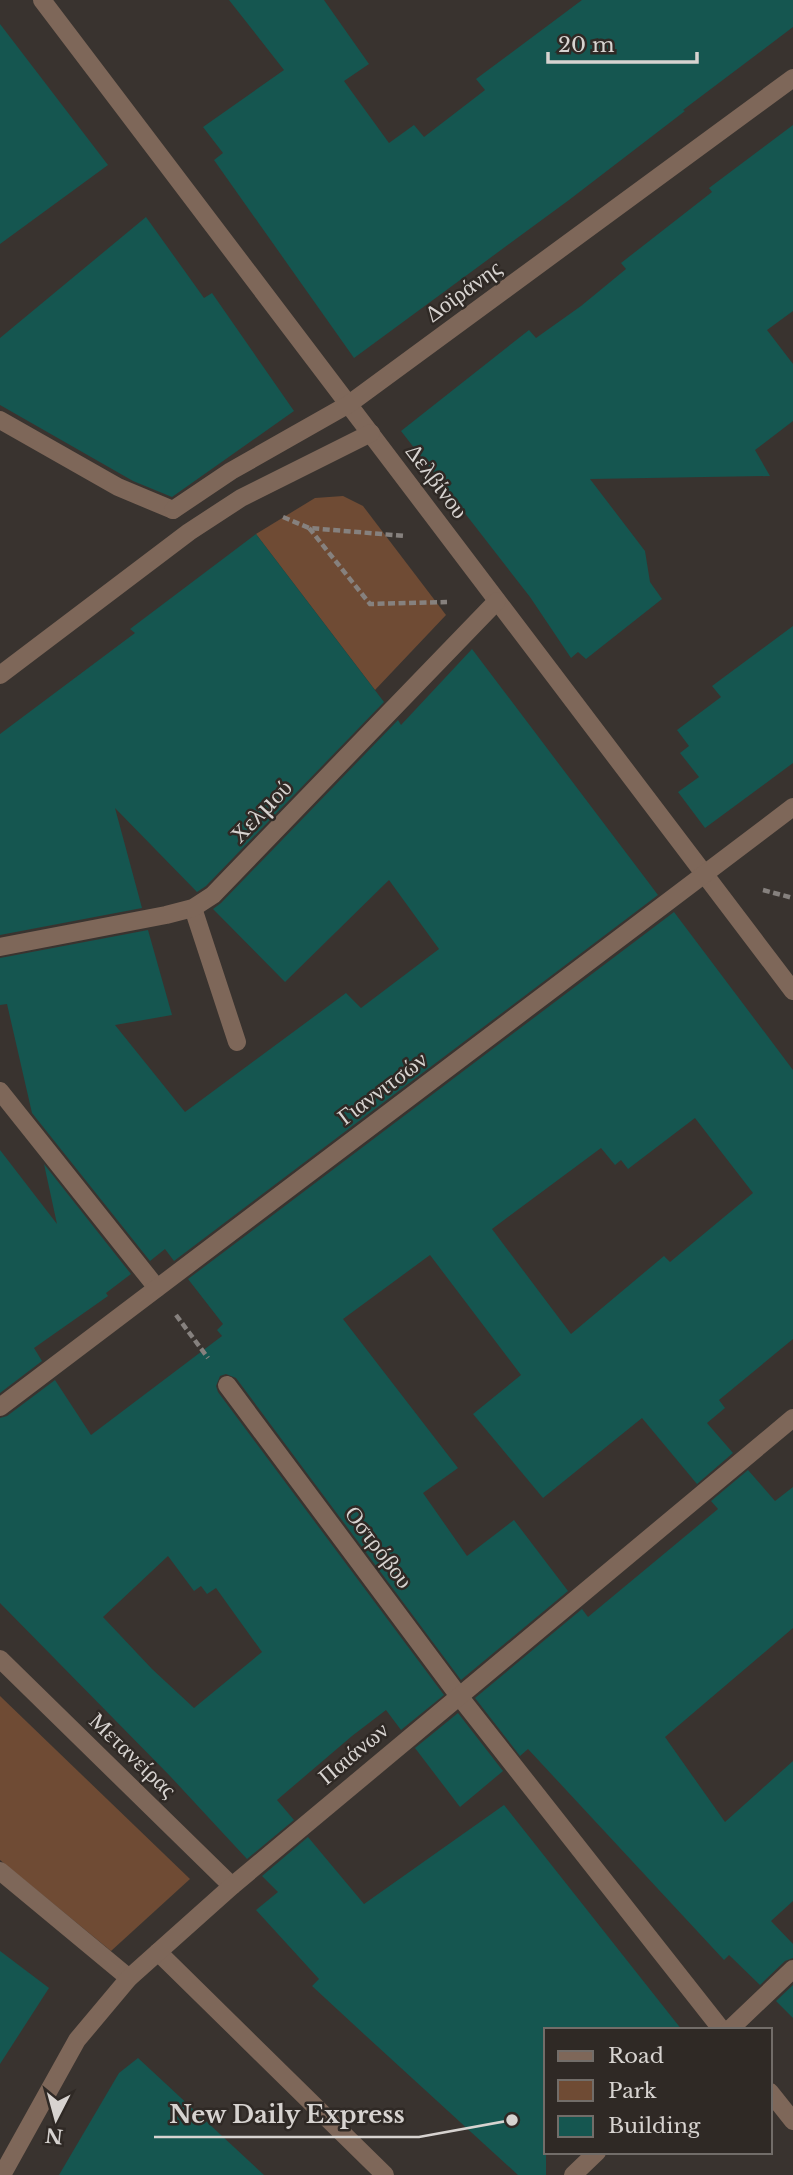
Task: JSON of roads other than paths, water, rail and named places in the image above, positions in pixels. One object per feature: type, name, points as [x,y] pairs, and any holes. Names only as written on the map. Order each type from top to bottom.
[{"type":"street","name":"Δελβίνου","points":[[42,0],[793,991]]},
{"type":"street","name":"Δοϊράνης","points":[[173,510],[231,471],[349,404],[793,78]]},
{"type":"street","points":[[0,420],[118,487],[173,510],[189,532]]},
{"type":"street","points":[[0,675],[189,532],[241,498],[371,433]]},
{"type":"street","name":"Χελμού","points":[[0,947],[166,915],[192,908],[213,895],[497,601]]},
{"type":"street","name":"Γιαννιτσών","points":[[0,1408],[793,807]]},
{"type":"street","points":[[192,908],[237,1042]]},
{"type":"street","points":[[0,1091],[157,1288]]},
{"type":"street","name":"Οστρόβου","points":[[227,1385],[459,1696],[720,2028]]},
{"type":"street","name":"Παιάνων","points":[[2,2175],[78,2040],[129,1978],[232,1886],[793,1418]]},
{"type":"street","name":"Μετανείρας","points":[[0,1658],[232,1886]]},
{"type":"street","points":[[0,1871],[129,1978]]},
{"type":"street","points":[[158,1952],[385,2175]]},
{"type":"street","points":[[731,2028],[793,1969]]},
{"type":"street","points":[[772,2095],[793,2121]]},
{"type":"street","points":[[573,2175],[595,2154]]},
{"type":"place","name":"New Daily Express","points":[[512,2120]]}]
